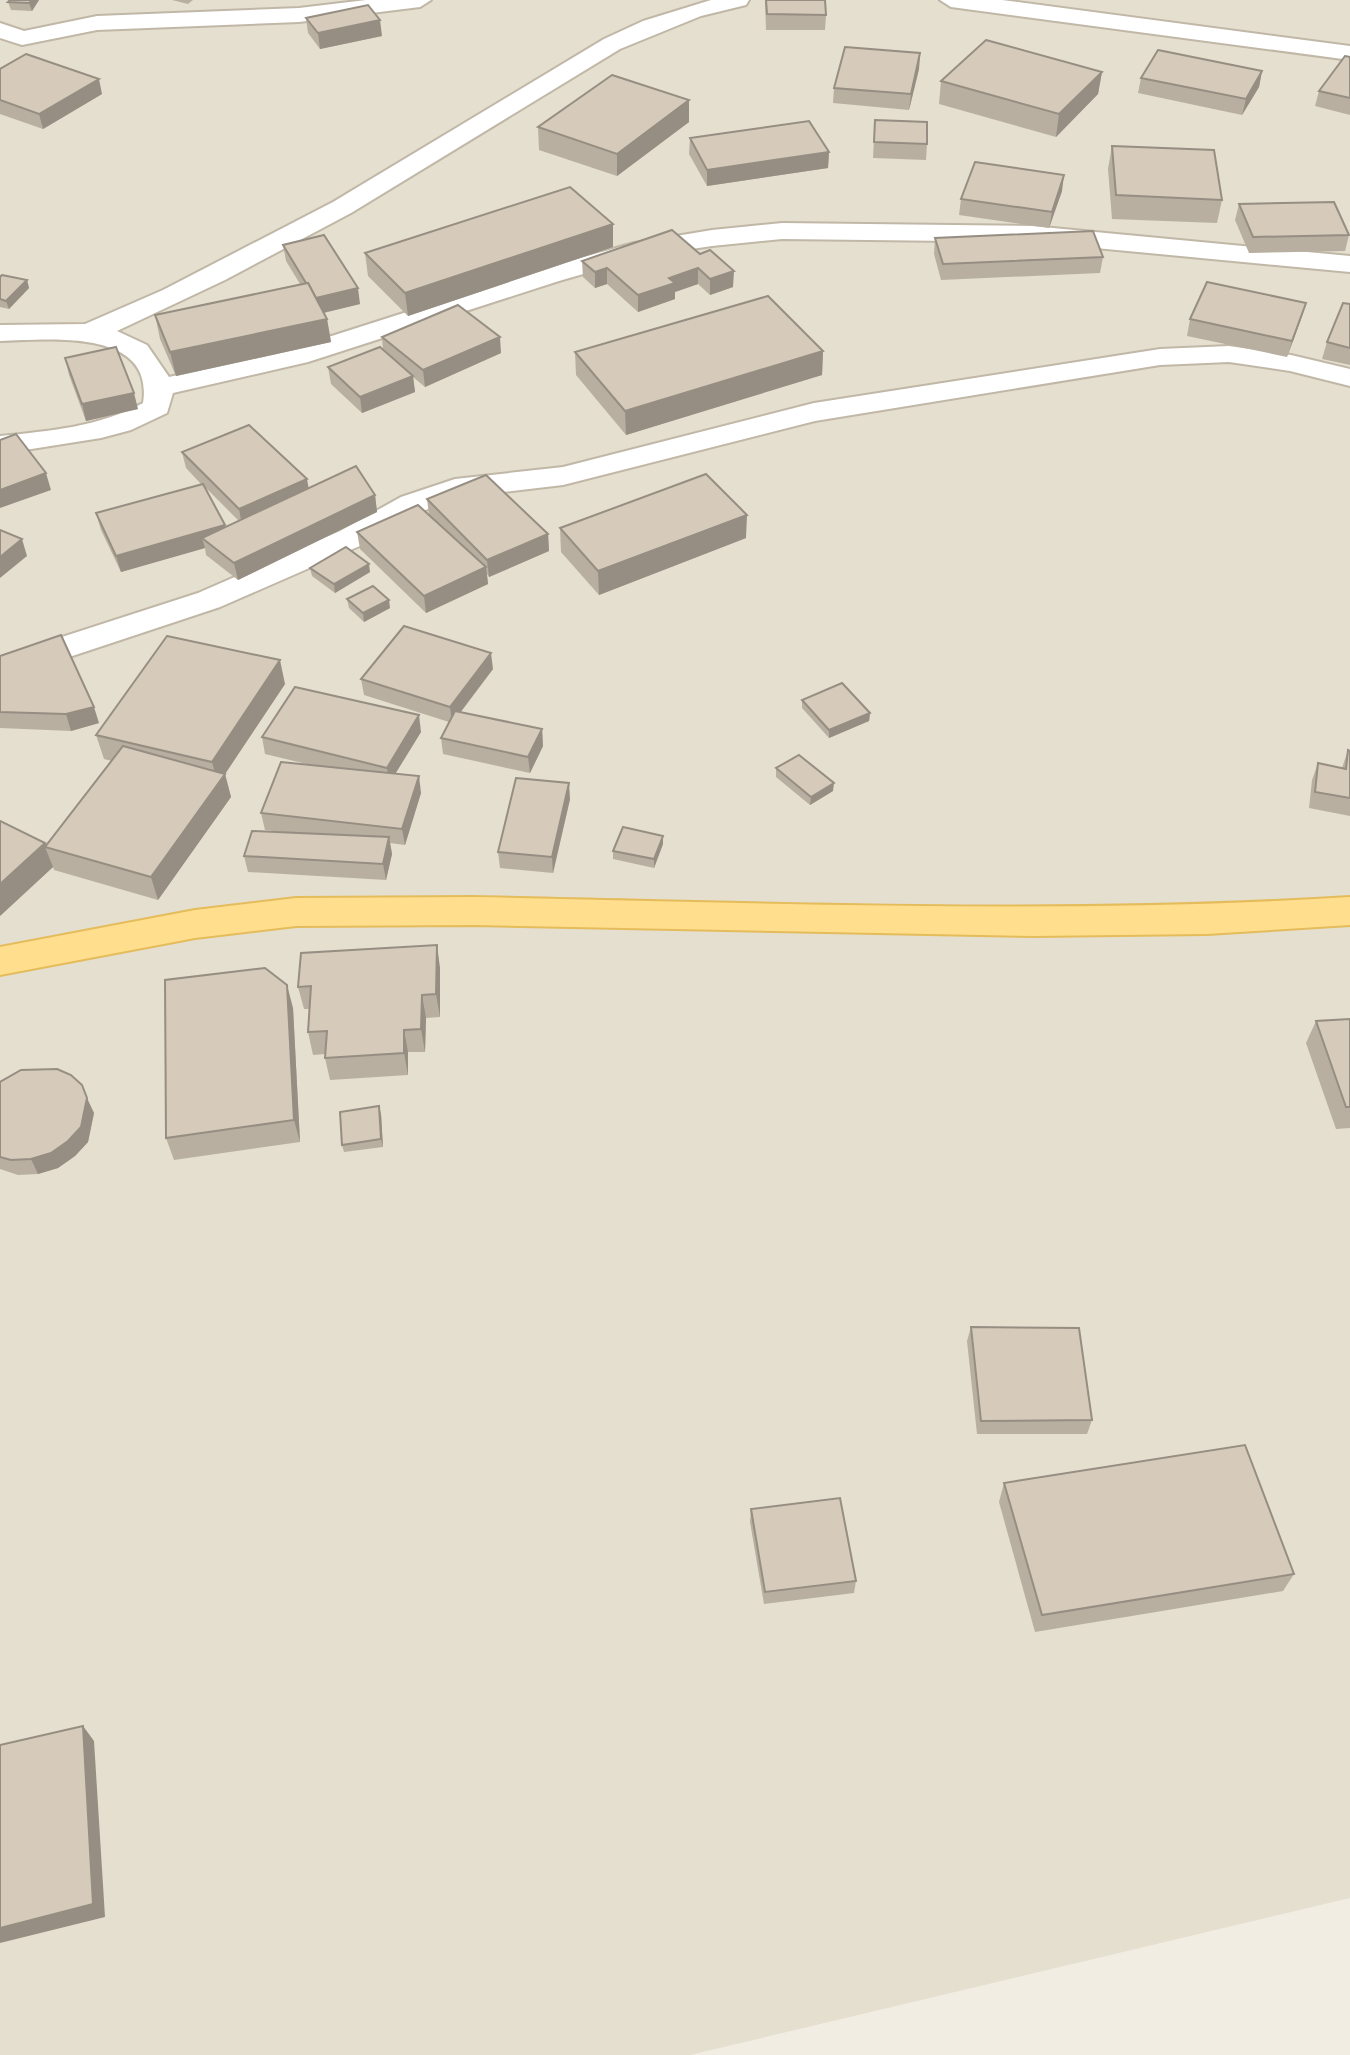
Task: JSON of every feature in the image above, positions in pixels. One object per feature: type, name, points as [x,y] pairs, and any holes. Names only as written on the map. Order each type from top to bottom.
[{"type":"main road","points":[[0,961],[195,924],[296,912],[475,911],[1033,922],[1207,920],[1350,911]]},
{"type":"street","points":[[0,30],[22,38],[97,23],[299,15],[420,0]]},
{"type":"street","points":[[86,334],[214,277],[382,185],[461,138],[538,85],[654,22],[738,0]]},
{"type":"street","points":[[951,0],[1350,53]]},
{"type":"street","points":[[160,387],[298,356],[550,275],[643,249],[724,236],[782,231],[1032,234],[1350,264]]},
{"type":"street","points":[[0,333],[86,334],[116,339],[139,352],[160,387],[157,407],[135,420],[47,440],[0,445]]},
{"type":"street","points":[[0,669],[209,600],[351,538],[412,504],[455,488],[563,475],[814,412],[1169,356],[1229,354],[1291,363],[1350,378]]},
{"type":"shaded area","points":[[0,0],[1350,0],[1350,1898],[690,2055],[0,2055]]},
{"type":"building","points":[[32,0],[29,3],[8,2]]},
{"type":"building","points":[[766,0],[825,0],[826,15],[767,14]]},
{"type":"building","points":[[368,5],[380,20],[318,33],[306,18]]},
{"type":"building","points":[[986,40],[1102,72],[1059,114],[941,81]]},
{"type":"building","points":[[845,47],[920,53],[911,94],[834,88]]},
{"type":"building","points":[[1158,50],[1262,71],[1246,99],[1141,78]]},
{"type":"building","points":[[26,54],[99,79],[39,114],[0,100],[0,69]]},
{"type":"building","points":[[1345,56],[1350,57],[1350,98],[1319,91]]},
{"type":"building","points":[[612,75],[689,100],[617,154],[538,127]]},
{"type":"building","points":[[875,120],[927,122],[927,144],[874,142]]},
{"type":"building","points":[[809,121],[829,152],[707,170],[690,138]]},
{"type":"building","points":[[1112,146],[1214,150],[1222,200],[1116,195]]},
{"type":"building","points":[[975,162],[1064,175],[1052,212],[961,199]]},
{"type":"building","points":[[570,187],[613,224],[405,293],[365,253]]},
{"type":"building","points":[[1334,202],[1349,235],[1253,237],[1239,204]]},
{"type":"building","points":[[672,230],[700,254],[710,250],[734,271],[710,279],[698,268],[669,278],[675,283],[638,295],[607,268],[595,272],[582,261]]},
{"type":"building","points":[[1093,231],[1103,257],[943,264],[935,238]]},
{"type":"building","points":[[324,235],[358,288],[316,298],[283,245]]},
{"type":"building","points":[[2,275],[27,280],[6,301],[0,299]]},
{"type":"building","points":[[1207,282],[1306,303],[1292,341],[1190,319]]},
{"type":"building","points":[[308,283],[327,319],[170,352],[155,315]]},
{"type":"building","points":[[768,296],[823,351],[625,411],[575,352]]},
{"type":"building","points":[[1343,303],[1350,304],[1350,348],[1327,342]]},
{"type":"building","points":[[458,305],[500,337],[423,370],[382,337]]},
{"type":"building","points":[[116,347],[134,393],[82,404],[65,358]]},
{"type":"building","points":[[380,347],[413,376],[360,397],[328,367]]},
{"type":"building","points":[[249,425],[307,479],[239,509],[182,452]]},
{"type":"building","points":[[16,434],[46,473],[0,490],[0,440]]},
{"type":"building","points":[[356,466],[375,495],[234,563],[202,538]]},
{"type":"building","points":[[706,474],[747,515],[598,571],[560,528]]},
{"type":"building","points":[[486,475],[548,534],[487,560],[427,499]]},
{"type":"building","points":[[203,484],[225,525],[116,556],[96,513]]},
{"type":"building","points":[[418,505],[486,567],[424,596],[357,532]]},
{"type":"building","points":[[0,530],[22,539],[0,557]]},
{"type":"building","points":[[346,547],[369,564],[334,584],[310,568]]},
{"type":"building","points":[[373,586],[389,600],[363,613],[347,599]]},
{"type":"building","points":[[404,626],[491,653],[450,707],[361,679]]},
{"type":"building","points":[[61,635],[94,707],[66,714],[0,712],[0,656]]},
{"type":"building","points":[[167,636],[280,660],[212,762],[96,735]]},
{"type":"building","points":[[842,683],[870,713],[829,730],[802,700]]},
{"type":"building","points":[[295,687],[419,715],[387,768],[262,737]]},
{"type":"building","points":[[455,711],[542,729],[528,757],[441,738]]},
{"type":"building","points":[[123,746],[225,774],[151,877],[45,847]]},
{"type":"building","points":[[1348,750],[1350,798],[1315,792],[1318,763],[1346,769]]},
{"type":"building","points":[[799,755],[834,783],[811,797],[776,768]]},
{"type":"building","points":[[281,762],[419,776],[402,829],[261,813]]},
{"type":"building","points":[[516,778],[569,783],[552,857],[498,852]]},
{"type":"building","points":[[0,821],[45,843],[0,884]]},
{"type":"building","points":[[623,827],[663,836],[654,859],[613,851]]},
{"type":"building","points":[[252,831],[389,837],[383,864],[244,856]]},
{"type":"building","points":[[437,945],[436,994],[422,995],[421,1029],[404,1030],[404,1053],[325,1058],[327,1031],[308,1032],[311,986],[298,987],[301,953]]},
{"type":"building","points":[[265,968],[287,985],[294,1120],[166,1138],[165,980]]},
{"type":"building","points":[[1350,1019],[1350,1107],[1346,1107],[1316,1021]]},
{"type":"building","points":[[57,1069],[71,1075],[82,1085],[87,1098],[81,1127],[51,1153],[31,1159],[11,1160],[0,1157],[0,1082],[21,1070]]},
{"type":"building","points":[[379,1106],[381,1139],[342,1145],[340,1112]]},
{"type":"building","points":[[971,1327],[1079,1328],[1092,1420],[981,1421]]},
{"type":"building","points":[[1245,1445],[1294,1574],[1042,1615],[1004,1483]]},
{"type":"building","points":[[840,1498],[856,1581],[765,1592],[751,1509]]},
{"type":"building","points":[[83,1726],[93,1904],[0,1928],[0,1745]]}]
